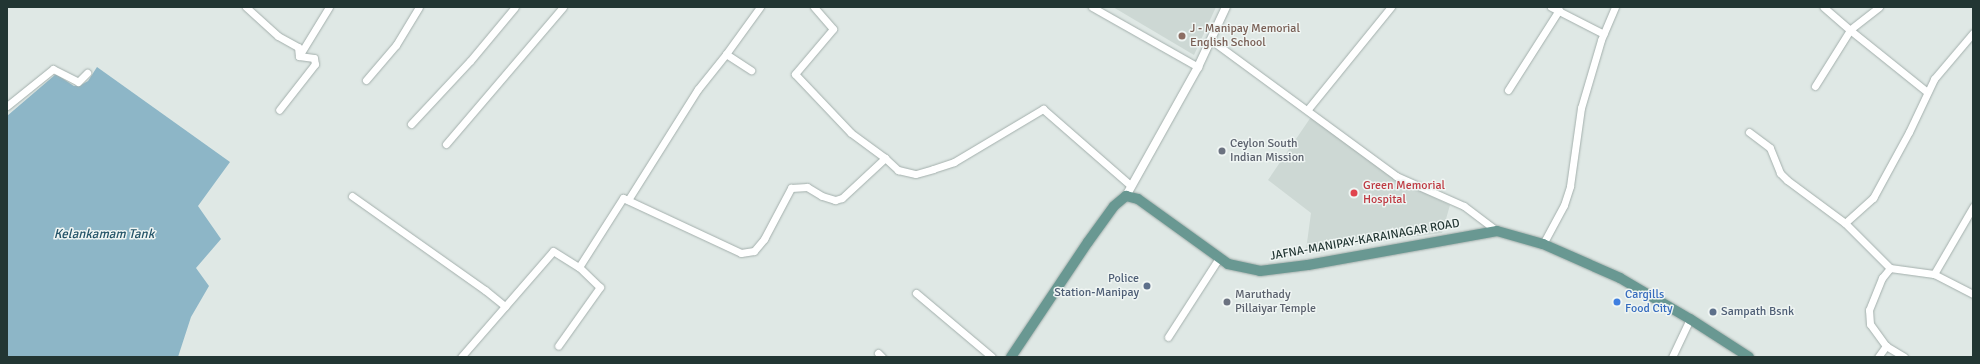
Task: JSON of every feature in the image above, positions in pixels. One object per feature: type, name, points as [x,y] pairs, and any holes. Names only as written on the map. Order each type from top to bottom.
[{"type":"main road","name":"JAFNA-MANIPAY-KARAINAGAR ROAD","points":[[1126,196],[1138,198],[1228,264],[1260,271],[1308,265],[1497,231],[1543,244],[1620,278],[1690,319],[1749,357]]},
{"type":"main road","points":[[1011,357],[1088,242],[1114,206],[1126,196]]},
{"type":"street","points":[[248,7],[278,36],[298,47],[299,56]]},
{"type":"street","points":[[299,56],[329,7]]},
{"type":"street","points":[[366,80],[396,45],[419,7]]},
{"type":"street","points":[[410,124],[470,62],[515,7]]},
{"type":"street","points":[[446,144],[562,7]]},
{"type":"street","points":[[628,200],[698,89],[726,54],[760,7]]},
{"type":"street","points":[[814,7],[833,29],[795,74],[851,133],[885,158],[898,170],[916,174],[954,162],[1043,109],[1130,185]]},
{"type":"street","points":[[1092,7],[1198,67]]},
{"type":"street","points":[[1126,196],[1130,185],[1198,67],[1226,7]]},
{"type":"street","points":[[1308,109],[1391,7]]},
{"type":"street","points":[[1551,7],[1604,34]]},
{"type":"street","points":[[1543,244],[1564,205],[1570,186],[1581,108],[1604,34],[1615,7]]},
{"type":"street","points":[[1824,7],[1926,92]]},
{"type":"street","points":[[1815,86],[1850,30],[1879,7]]},
{"type":"street","points":[[1508,90],[1559,10]]},
{"type":"street","points":[[1845,222],[1873,198],[1909,132],[1926,92],[1934,79],[1973,33]]},
{"type":"street","points":[[1211,40],[1308,109],[1396,176],[1464,206],[1497,231]]},
{"type":"street","points":[[726,54],[751,70]]},
{"type":"street","points":[[279,110],[315,64],[314,58],[299,56]]},
{"type":"street","points":[[7,106],[53,69],[78,82],[87,73]]},
{"type":"street","points":[[1748,132],[1770,148],[1780,173],[1787,180],[1845,222],[1890,268],[1934,274],[1973,294]]},
{"type":"street","points":[[579,267],[623,198],[741,253],[754,251],[764,239],[791,188],[807,187],[822,196],[835,200],[842,198],[885,158]]},
{"type":"street","points":[[352,196],[485,290],[505,306]]},
{"type":"street","points":[[1934,274],[1973,207]]},
{"type":"street","points":[[461,357],[553,251],[579,267],[600,287],[558,346]]},
{"type":"street","points":[[1168,337],[1219,258]]},
{"type":"street","points":[[1890,268],[1882,278],[1869,310],[1870,324],[1886,346],[1904,357]]},
{"type":"street","points":[[916,293],[992,357]]},
{"type":"street","points":[[1672,357],[1690,319]]},
{"type":"street","points":[[1878,357],[1886,346]]},
{"type":"shaded area","name":"J - Manipay Memorial English School","points":[[1113,7],[1216,7],[1194,55]]},
{"type":"shaded area","name":"Green Memorial Hospital","points":[[1311,117],[1393,178],[1450,205],[1442,233],[1306,250],[1311,213],[1268,180]]},
{"type":"water","name":"Kelankamam Tank","points":[[97,67],[230,162],[198,206],[221,239],[196,268],[209,286],[191,317],[178,357],[7,357],[7,116],[56,74],[74,86],[81,85],[88,81]]},
{"type":"place","name":"J - Manipay Memorial English School","points":[[1182,36]]},
{"type":"place","name":"Ceylon South Indian Mission","points":[[1222,151]]},
{"type":"place","name":"Green Memorial Hospital","points":[[1354,193]]},
{"type":"place","name":"Police Station-Manipay","points":[[1147,286]]},
{"type":"place","name":"Maruthady Pillaiyar Temple","points":[[1227,302]]},
{"type":"place","name":"Cargills Food City","points":[[1617,302]]},
{"type":"place","name":"Sampath Bsnk","points":[[1713,312]]}]
